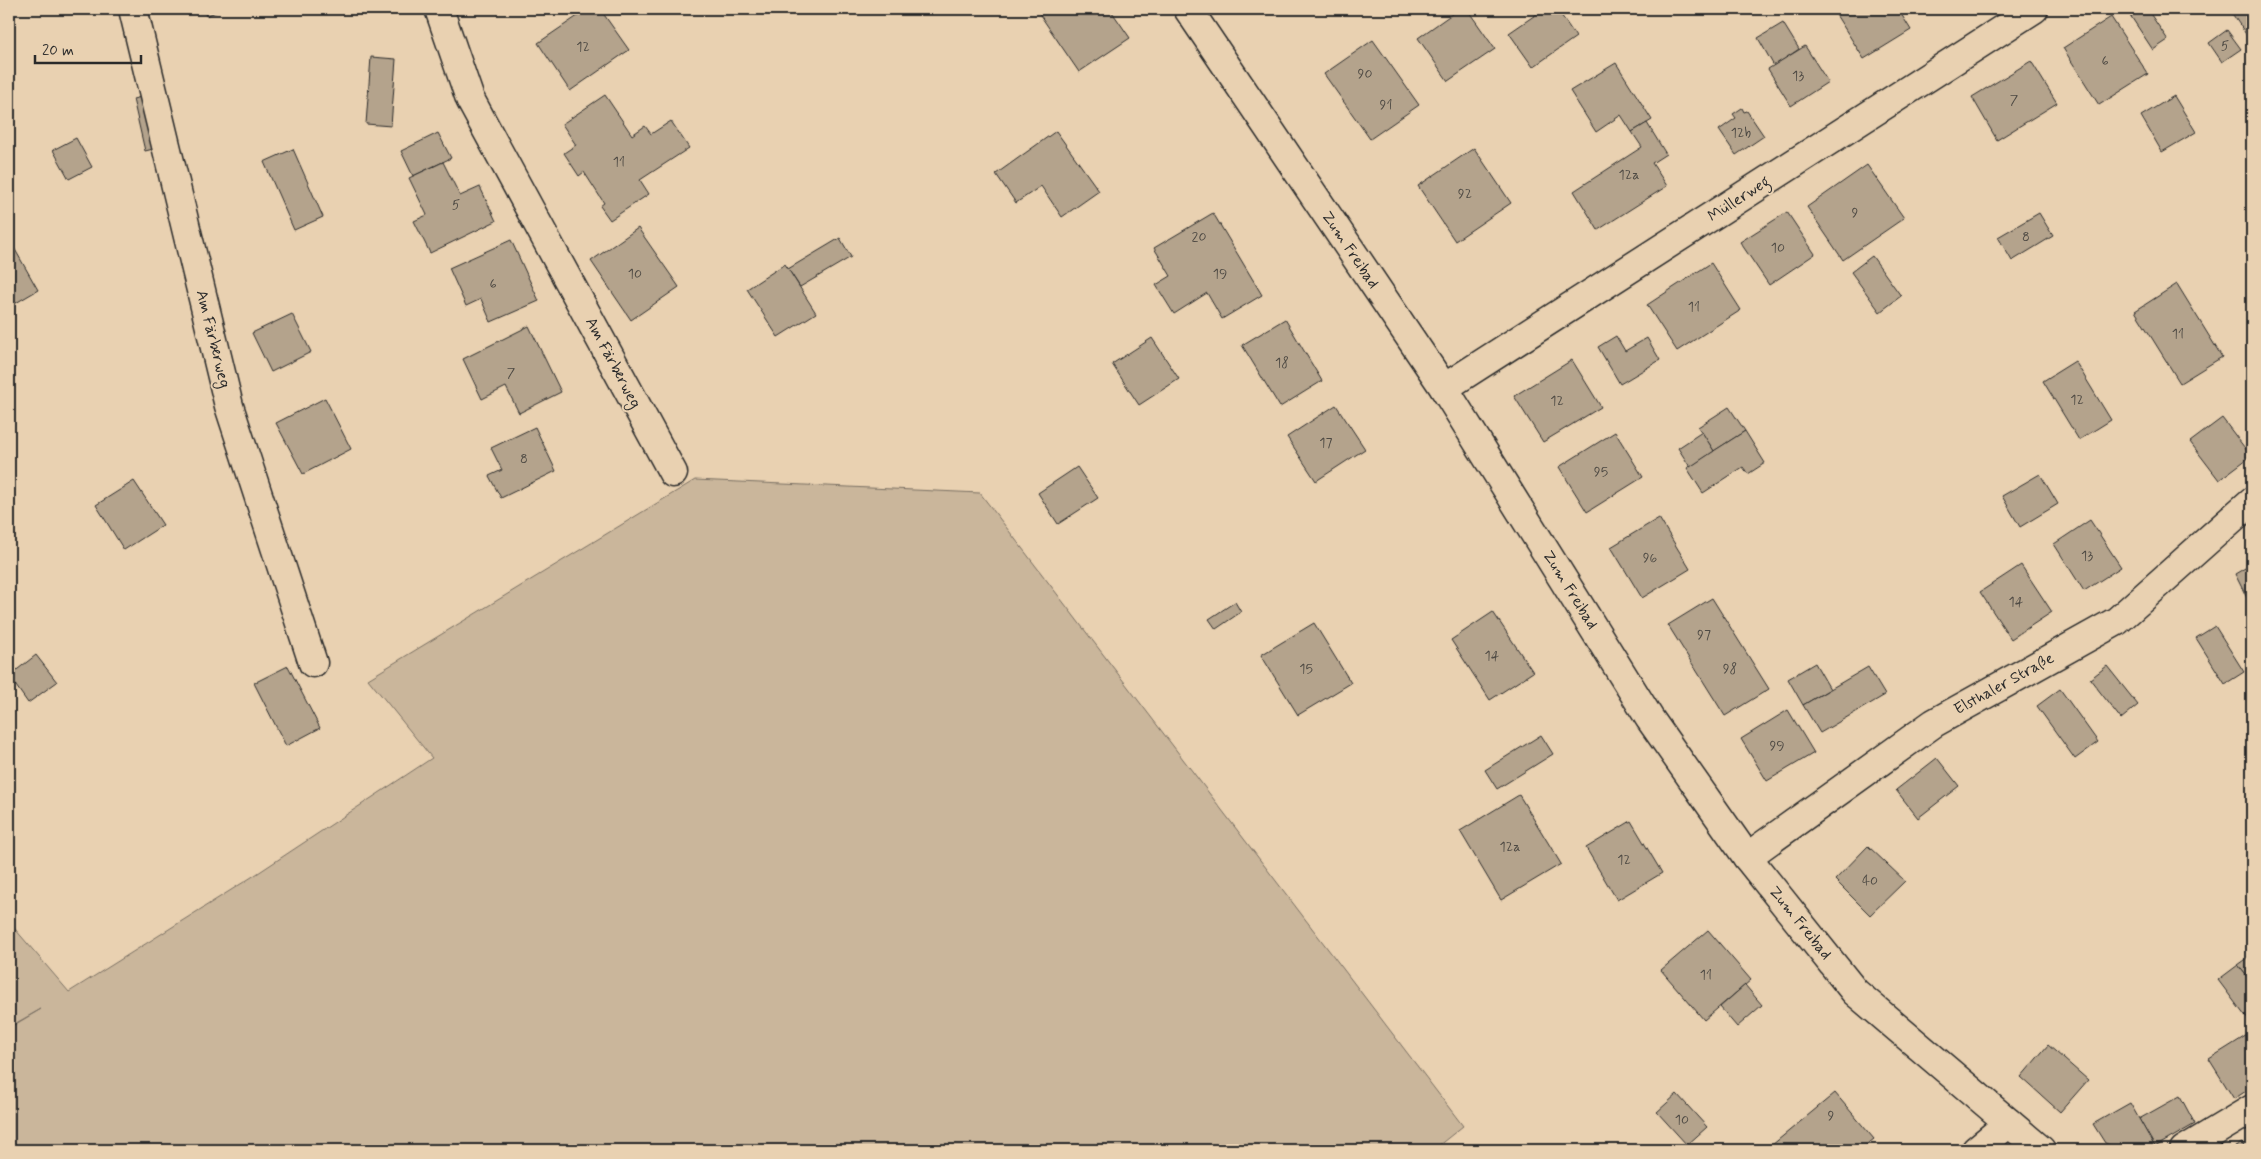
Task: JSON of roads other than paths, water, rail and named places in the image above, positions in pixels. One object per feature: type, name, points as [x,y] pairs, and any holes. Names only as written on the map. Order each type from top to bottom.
[{"type":"street","name":"Am Färberweg","points":[[134,9],[229,406],[313,663]]},
{"type":"street","name":"Am Färberweg","points":[[439,9],[470,99],[673,473]]},
{"type":"street","name":"Zum Freibad","points":[[1188,9],[1444,388],[1650,719],[1747,857],[1855,992],[2042,1150]]},
{"type":"street","name":"Müllerweg","points":[[1444,388],[2034,9]]},
{"type":"street","name":"Elsthaler Straße","points":[[1747,857],[1934,724],[2117,621],[2252,501]]},
{"type":"street","points":[[2184,1150],[2252,1109]]},
{"type":"street","points":[[1976,1150],[2009,1123]]}]
